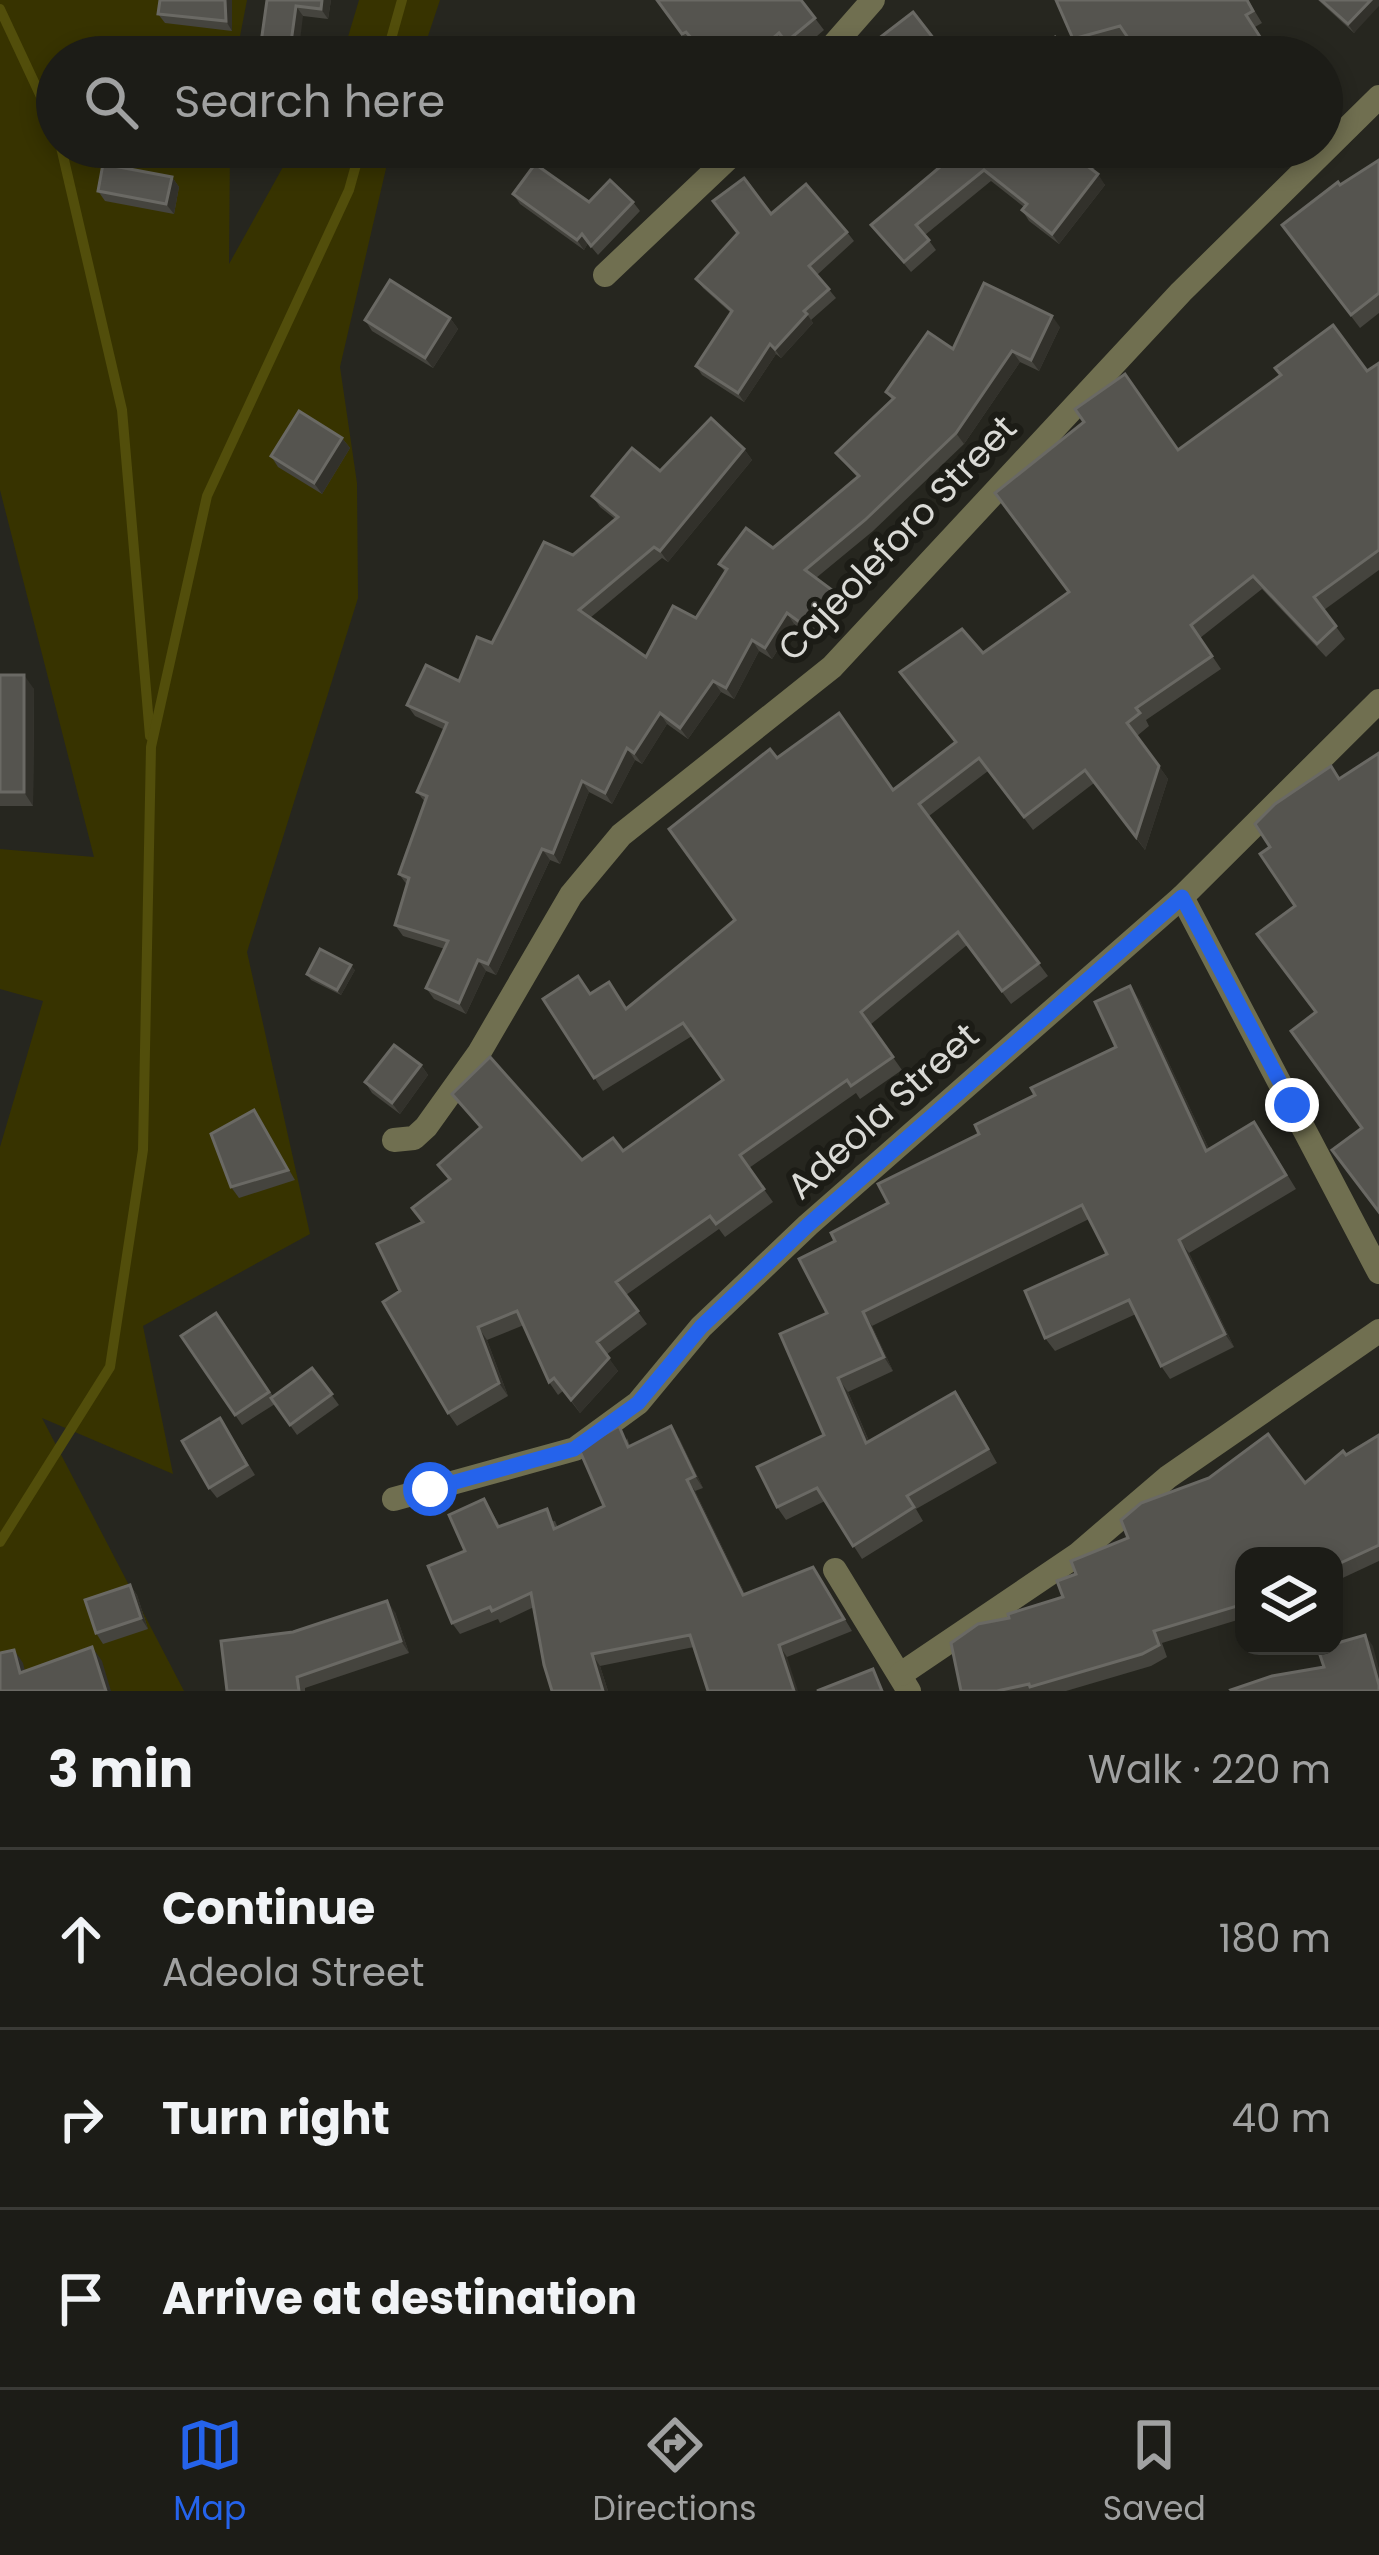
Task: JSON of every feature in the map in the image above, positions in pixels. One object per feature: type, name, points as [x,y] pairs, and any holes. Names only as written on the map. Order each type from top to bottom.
[{"type":"street","points":[[841,36],[873,0]]},
{"type":"street","name":"Cajeoleforo Street","points":[[1343,132],[1379,97]]},
{"type":"street","points":[[605,275],[718,168]]},
{"type":"street","name":"Cajeoleforo Street","points":[[394,1140],[414,1138],[426,1127],[479,1053],[571,895],[621,836],[832,667],[1180,292],[1307,168]]},
{"type":"street","name":"Adeola Street","points":[[394,1499],[574,1449],[638,1403],[701,1327],[808,1225],[1182,897],[1379,701]]},
{"type":"street","points":[[1182,897],[1379,1271]]},
{"type":"street","points":[[835,1570],[905,1682],[1077,1556],[1168,1477],[1379,1331]]},
{"type":"shaded area","points":[[0,0],[247,0],[240,36],[36,36],[36,168],[230,168],[229,264],[282,168],[386,168],[340,367],[357,483],[358,598],[247,952],[310,1234],[143,1326],[173,1474],[42,1418],[184,1691],[0,1691],[0,1147],[43,1001],[0,989],[0,849],[94,857],[0,490]]},
{"type":"shaded area","points":[[359,0],[440,0],[428,36],[348,36]]},
{"type":"building","points":[[160,0],[225,0],[226,21],[158,14]]},
{"type":"building","points":[[267,0],[322,0],[321,9],[296,6],[292,36],[262,36]]},
{"type":"building","points":[[657,0],[801,0],[815,18],[793,36],[682,34]]},
{"type":"building","points":[[1056,0],[1247,0],[1253,11],[1246,15],[1260,36],[1127,36],[1120,26],[1072,36]]},
{"type":"building","points":[[1321,0],[1371,0],[1348,24]]},
{"type":"building","points":[[913,12],[932,36],[882,36]]},
{"type":"building","points":[[1379,160],[1379,293],[1351,315],[1282,225],[1338,182]]},
{"type":"building","points":[[102,168],[172,177],[166,204],[98,191]]},
{"type":"building","points":[[532,168],[541,168],[589,202],[610,180],[633,202],[591,246],[582,234],[577,240],[513,194]]},
{"type":"building","points":[[939,168],[1090,168],[1098,174],[1052,234],[1022,210],[1027,204],[984,170],[916,225],[929,240],[904,262],[871,225]]},
{"type":"building","points":[[744,178],[771,214],[806,184],[847,232],[809,266],[829,289],[804,311],[807,314],[775,349],[770,344],[738,393],[696,366],[732,311],[696,279],[738,233],[713,201]]},
{"type":"building","points":[[390,280],[450,318],[425,358],[365,320]]},
{"type":"building","points":[[984,283],[1052,316],[1031,360],[1012,351],[956,433],[805,570],[832,590],[805,626],[787,613],[765,648],[752,640],[726,688],[713,681],[680,728],[660,713],[634,753],[627,748],[605,793],[582,781],[553,853],[542,849],[488,964],[478,960],[459,1003],[426,988],[448,941],[395,925],[409,878],[399,874],[427,796],[417,792],[447,723],[407,705],[426,665],[459,681],[477,637],[492,643],[544,542],[573,555],[618,517],[592,496],[632,448],[660,471],[711,418],[744,449],[660,551],[654,547],[579,610],[646,657],[673,606],[696,618],[727,569],[719,564],[746,528],[773,548],[859,476],[836,453],[894,398],[886,392],[928,332],[953,349]]},
{"type":"building","points":[[1333,325],[1367,371],[1379,363],[1379,550],[1314,597],[1336,626],[1317,644],[1253,576],[1191,625],[1212,656],[1136,708],[1140,713],[1127,723],[1159,766],[1136,837],[1085,770],[1024,817],[979,758],[919,804],[1039,963],[1002,991],[958,932],[861,1012],[893,1057],[851,1086],[847,1080],[740,1155],[764,1189],[716,1224],[710,1216],[616,1282],[638,1311],[597,1342],[609,1358],[571,1400],[554,1378],[549,1382],[517,1311],[478,1327],[499,1383],[448,1413],[383,1302],[400,1291],[377,1244],[423,1222],[412,1208],[450,1179],[438,1165],[481,1127],[452,1094],[490,1057],[582,1160],[613,1138],[623,1151],[723,1080],[683,1023],[594,1078],[543,999],[578,976],[590,994],[609,982],[626,1009],[735,920],[669,829],[770,749],[777,758],[839,713],[893,790],[956,742],[900,672],[962,629],[983,653],[1069,592],[995,493],[1084,422],[1075,409],[1125,374],[1178,450],[1281,375],[1275,368]]},
{"type":"building","points":[[299,411],[342,438],[314,483],[271,456]]},
{"type":"building","points":[[0,675],[24,675],[24,792],[0,792]]},
{"type":"building","points":[[1379,753],[1379,1212],[1332,1150],[1362,1128],[1291,1031],[1316,1012],[1257,934],[1295,906],[1260,854],[1270,847],[1255,824],[1275,804],[1331,766],[1339,779]]},
{"type":"building","points":[[320,949],[351,965],[337,990],[307,974]]},
{"type":"building","points":[[1130,986],[1206,1151],[1254,1122],[1286,1175],[1179,1240],[1225,1334],[1161,1366],[1129,1300],[1045,1338],[1025,1291],[1107,1254],[1082,1205],[863,1312],[884,1357],[838,1378],[866,1443],[955,1392],[988,1449],[907,1496],[914,1507],[853,1546],[817,1488],[777,1507],[757,1467],[824,1435],[780,1334],[827,1313],[799,1259],[835,1241],[831,1233],[888,1203],[878,1184],[979,1134],[975,1125],[1035,1095],[1031,1088],[1116,1047],[1095,1002]]},
{"type":"building","points":[[394,1045],[421,1065],[392,1103],[365,1082]]},
{"type":"building","points":[[254,1110],[288,1170],[231,1187],[211,1134]]},
{"type":"building","points":[[216,1313],[269,1392],[235,1415],[181,1336]]},
{"type":"building","points":[[312,1368],[332,1394],[290,1425],[271,1398]]},
{"type":"building","points":[[220,1418],[247,1465],[209,1488],[182,1441]]},
{"type":"building","points":[[619,1426],[628,1447],[671,1426],[695,1476],[687,1480],[743,1595],[813,1567],[844,1619],[779,1645],[794,1691],[708,1691],[690,1635],[592,1654],[603,1691],[552,1691],[531,1593],[452,1623],[428,1566],[465,1551],[449,1515],[484,1499],[498,1527],[547,1509],[554,1529],[604,1506],[579,1449]]},
{"type":"building","points":[[1268,1434],[1305,1483],[1343,1451],[1346,1455],[1379,1435],[1379,1545],[1343,1562],[1343,1547],[1235,1547],[1235,1607],[1154,1631],[1159,1645],[1142,1654],[1030,1687],[961,1691],[951,1643],[978,1624],[1009,1618],[1008,1614],[1063,1597],[1057,1581],[1076,1574],[1071,1561],[1128,1538],[1121,1520],[1141,1503],[1209,1478]]},
{"type":"building","points":[[130,1585],[141,1618],[96,1633],[85,1600]]},
{"type":"building","points":[[387,1601],[401,1641],[297,1677],[299,1691],[227,1691],[221,1641],[293,1632]]},
{"type":"building","points":[[1365,1635],[1379,1691],[1231,1690],[1272,1676],[1324,1667],[1320,1655],[1343,1655],[1343,1641]]},
{"type":"building","points":[[92,1647],[106,1691],[0,1691],[0,1653],[14,1650],[20,1673]]},
{"type":"building","points":[[873,1669],[882,1691],[817,1691]]},
{"type":"waterway","points":[[392,36],[402,0]]},
{"type":"waterway","points":[[0,9],[36,86]]},
{"type":"waterway","points":[[66,168],[122,410],[150,736]]},
{"type":"waterway","points":[[0,1542],[110,1367],[143,1150],[151,747],[207,496],[355,168]]},
{"type":"route","points":[[430,1489],[574,1449],[638,1403],[701,1327],[808,1225],[1182,897],[1292,1105]]}]
